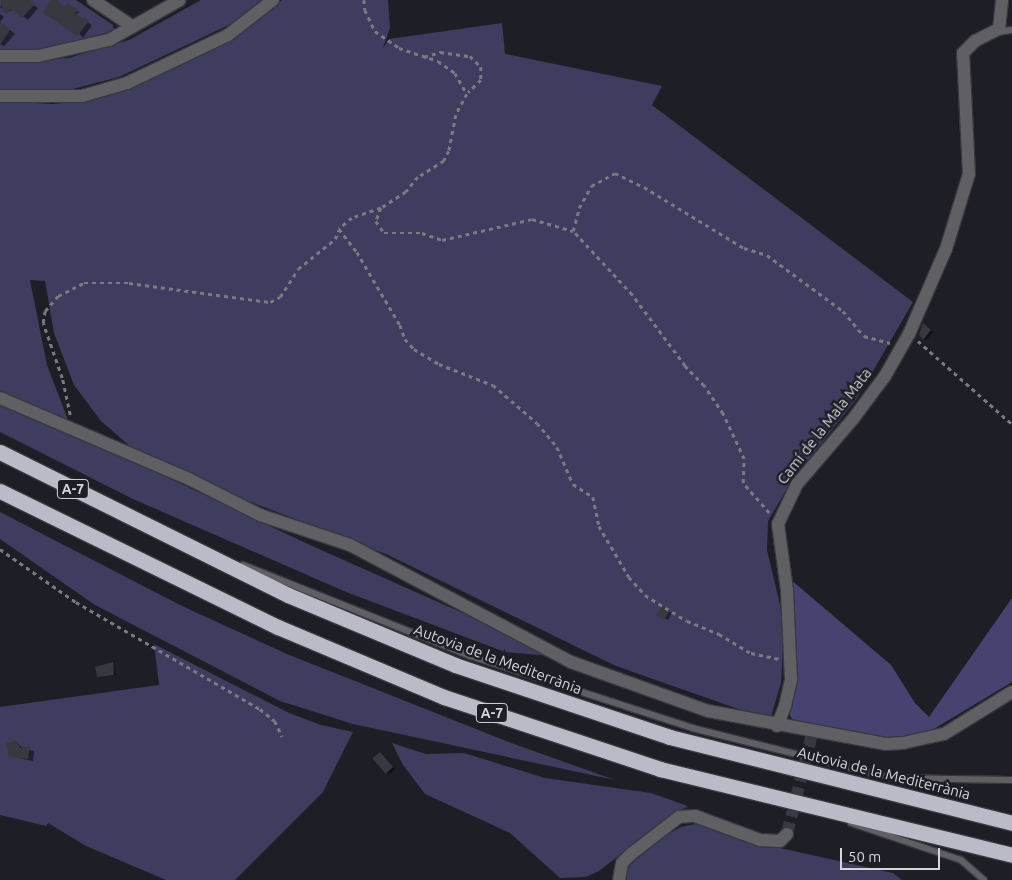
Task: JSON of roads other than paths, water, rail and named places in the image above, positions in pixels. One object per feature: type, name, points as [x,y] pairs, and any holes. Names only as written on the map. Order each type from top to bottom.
[{"type":"highway","name":"Autovia de la Mediterrània","points":[[0,452],[288,595],[455,665],[670,737],[1012,823]]},
{"type":"highway","name":"A-7","points":[[0,491],[278,627],[444,697],[660,769],[1012,855]]},
{"type":"street","points":[[93,0],[133,27]]},
{"type":"street","points":[[0,56],[38,56],[70,51],[109,40],[180,0]]},
{"type":"street","points":[[0,96],[82,96],[128,83],[228,35],[273,0]]},
{"type":"street","points":[[994,32],[1002,22],[1002,0]]},
{"type":"street","name":"Camí de la Mala Mata","points":[[777,726],[786,706],[791,679],[787,590],[778,524],[798,484],[853,419],[903,346],[909,334],[946,249],[970,174],[963,53],[975,41],[994,32]]},
{"type":"street","points":[[0,398],[72,432],[189,479],[260,514],[350,544],[571,662],[708,711],[777,726],[886,744],[923,741],[944,734],[1012,692]]},
{"type":"street","points":[[620,880],[622,864],[631,854],[678,817],[695,816],[760,840],[780,841],[787,834]]},
{"type":"lane","points":[[994,32],[1012,30]]},
{"type":"lane","points":[[146,526],[471,656],[692,728],[891,778],[1010,779]]},
{"type":"lane","points":[[759,794],[932,848],[961,860],[984,880]]},
{"type":"tunnel","points":[[787,834],[813,730]]}]
